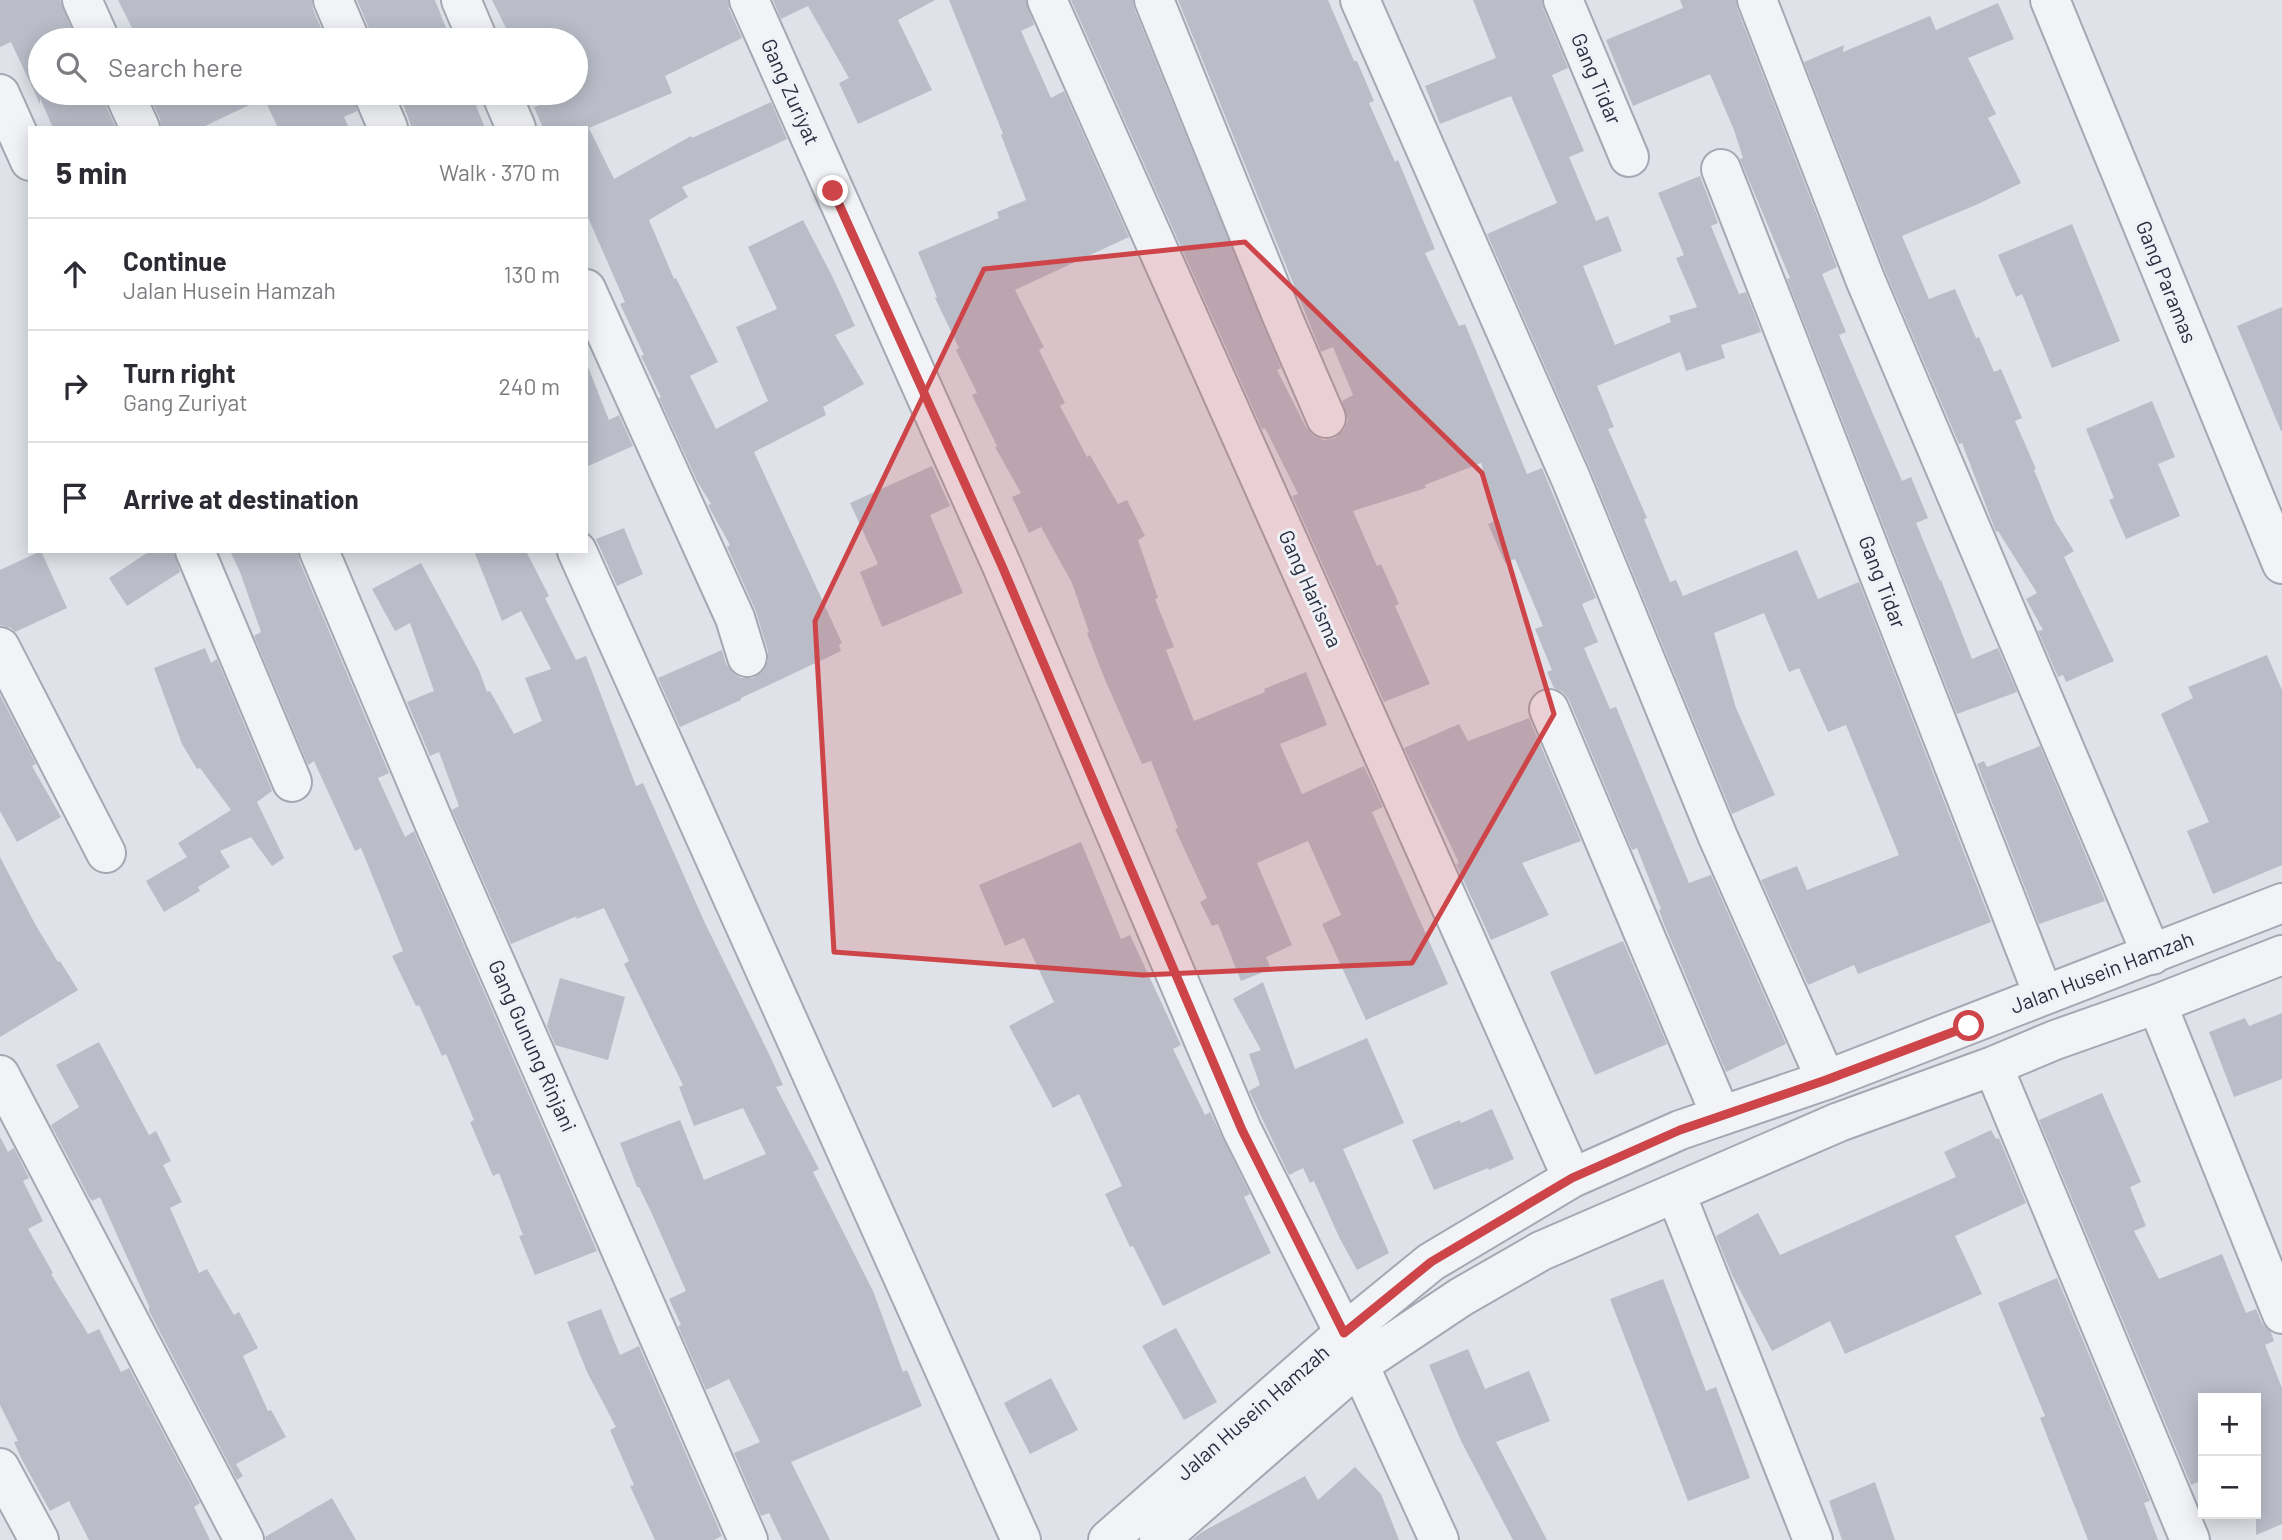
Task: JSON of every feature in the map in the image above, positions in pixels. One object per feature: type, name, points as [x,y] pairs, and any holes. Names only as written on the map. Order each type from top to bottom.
[{"type":"street","points":[[82,0],[95,28]]},
{"type":"street","points":[[333,0],[345,28]]},
{"type":"street","points":[[461,0],[473,28]]},
{"type":"street","name":"Gang Zuriyat","points":[[750,0],[1002,566],[1242,1130],[1352,1349],[1439,1540]]},
{"type":"street","name":"Gang Harisma","points":[[1047,0],[1572,1178]]},
{"type":"street","points":[[1154,0],[1326,418]]},
{"type":"street","points":[[1360,0],[1571,478],[1718,837],[1826,1080]]},
{"type":"street","name":"Gang Tidar","points":[[1563,0],[1629,157]]},
{"type":"street","points":[[1757,0],[1865,279],[2152,955]]},
{"type":"street","name":"Gang Paramas","points":[[2050,0],[2282,564]]},
{"type":"street","points":[[0,94],[28,157]]},
{"type":"street","points":[[129,105],[139,126]]},
{"type":"street","points":[[378,105],[387,126]]},
{"type":"street","points":[[506,105],[515,126]]},
{"type":"street","name":"Gang Tidar","points":[[1721,169],[2043,994]]},
{"type":"street","points":[[588,293],[734,618],[747,657]]},
{"type":"street","points":[[196,553],[292,782]]},
{"type":"street","name":"Gang Gunung Rinjani","points":[[320,553],[435,825],[748,1540]]},
{"type":"street","points":[[578,553],[1021,1540]]},
{"type":"street","points":[[0,647],[106,853]]},
{"type":"street","points":[[1549,709],[1721,1116]]},
{"type":"street","name":"Jalan Husein Hamzah","points":[[1158,1540],[1352,1349],[1431,1262],[1572,1178],[1680,1130],[1826,1080],[2282,903]]},
{"type":"street","name":"Jalan Husein Hamzah","points":[[1108,1540],[1352,1349],[1461,1297],[1541,1251],[1839,1122],[2282,955]]},
{"type":"street","points":[[2157,1004],[2282,1314]]},
{"type":"street","points":[[1993,1066],[2190,1540]]},
{"type":"street","points":[[0,1075],[244,1540]]},
{"type":"street","points":[[1676,1194],[1814,1540]]},
{"type":"street","points":[[0,1468],[39,1540]]},
{"type":"highlighted area","points":[[1245,242],[1482,473],[1554,714],[1412,963],[1143,975],[834,952],[815,621],[984,269]]},
{"type":"building","points":[[0,0],[60,0],[71,28],[28,28],[28,78],[11,42],[0,47]]},
{"type":"building","points":[[118,0],[312,0],[321,28],[132,28]]},
{"type":"building","points":[[357,0],[435,0],[446,28],[369,28]]},
{"type":"building","points":[[492,0],[728,0],[729,9],[742,38],[665,76],[672,93],[589,128],[614,179],[691,136],[692,138],[771,102],[787,139],[682,187],[688,197],[649,220],[674,279],[676,278],[718,362],[690,376],[716,429],[768,401],[736,327],[777,309],[748,247],[803,220],[855,326],[835,335],[864,384],[823,407],[826,415],[754,452],[842,643],[839,645],[841,651],[680,727],[658,678],[722,650],[726,664],[733,673],[741,678],[753,678],[763,671],[768,661],[768,651],[755,609],[727,547],[730,545],[708,505],[711,504],[697,481],[659,398],[661,397],[641,356],[644,355],[620,304],[625,302],[588,218],[588,126],[542,126],[534,107],[588,105],[588,28],[506,28]]},
{"type":"building","points":[[773,0],[935,0],[898,20],[932,90],[858,124],[839,83],[849,78],[808,6],[781,19]]},
{"type":"building","points":[[949,0],[1026,0],[1034,25],[1021,31],[1051,98],[1064,91],[1129,237],[1015,290],[1044,347],[1039,350],[1065,403],[1060,406],[1087,457],[1090,455],[1118,504],[1127,500],[1145,536],[1138,540],[1158,598],[1155,599],[1174,647],[1166,650],[1194,721],[1306,672],[1327,725],[1280,744],[1302,794],[1364,766],[1383,807],[1372,812],[1448,984],[1366,1020],[1322,924],[1341,915],[1308,841],[1257,863],[1292,945],[1266,957],[1271,969],[1241,981],[1218,924],[1212,926],[1200,902],[1207,898],[1175,829],[1178,828],[1151,761],[1142,764],[1103,675],[1072,583],[1041,527],[1029,533],[1012,497],[1021,493],[995,447],[997,446],[972,395],[977,393],[956,350],[959,348],[935,298],[937,297],[918,252],[999,218],[997,212],[1026,200],[1001,135],[1003,134]]},
{"type":"building","points":[[1071,0],[1133,0],[1281,368],[1277,370],[1306,427],[1314,436],[1324,440],[1335,438],[1344,430],[1348,420],[1342,401],[1353,395],[1333,347],[1321,352],[1178,0],[1328,0],[1374,101],[1369,103],[1395,162],[1398,160],[1435,249],[1425,253],[1459,326],[1465,324],[1527,474],[1542,468],[1596,598],[1582,604],[1598,642],[1584,648],[1610,709],[1616,707],[1689,883],[1711,875],[1786,1044],[1726,1072],[1664,924],[1659,910],[1661,909],[1637,848],[1632,850],[1569,700],[1563,692],[1554,688],[1547,672],[1552,670],[1535,629],[1543,626],[1515,559],[1505,563],[1488,524],[1499,519],[1481,463],[1425,485],[1426,488],[1353,511],[1377,566],[1381,564],[1399,604],[1395,606],[1430,684],[1384,702],[1292,496],[1298,494],[1265,428],[1262,429]]},
{"type":"building","points":[[1473,0],[1542,0],[1568,68],[1552,75],[1584,151],[1569,157],[1596,221],[1608,216],[1622,251],[1583,266],[1615,345],[1671,322],[1669,316],[1697,307],[1676,258],[1684,255],[1658,193],[1700,176],[1718,223],[1711,226],[1739,294],[1746,292],[1761,332],[1721,345],[1725,358],[1686,371],[1680,352],[1597,386],[1614,427],[1608,429],[1647,518],[1644,519],[1670,582],[1676,580],[1683,596],[1797,550],[1818,599],[1859,582],[1991,922],[1858,974],[1854,965],[1808,985],[1761,880],[1797,866],[1807,890],[1899,855],[1846,725],[1828,732],[1799,668],[1789,672],[1764,613],[1714,633],[1736,708],[1775,795],[1732,814],[1591,471],[1487,234],[1557,203],[1511,96],[1440,124],[1425,86],[1496,58]]},
{"type":"building","points":[[1680,0],[1736,0],[1837,267],[1822,274],[1846,332],[1839,335],[1902,481],[1911,477],[1928,518],[1916,523],[1972,659],[1998,648],[2017,692],[1957,714],[1787,279],[1790,278],[1740,159],[1743,158],[1734,130],[1710,74],[1633,106],[1606,40],[1683,8]]},
{"type":"building","points":[[1998,3],[2014,39],[1968,58],[1996,114],[1988,118],[2021,183],[1902,236],[1929,299],[1955,289],[1994,372],[2001,369],[2022,418],[2015,421],[2036,469],[2034,470],[2055,521],[2074,551],[2064,557],[2114,661],[2066,682],[2063,675],[2058,677],[2038,631],[2043,630],[2026,599],[2037,593],[1998,531],[1996,532],[1962,443],[1959,444],[1885,271],[1804,62],[1844,45],[1843,52],[1930,16],[1936,30]]},
{"type":"building","points":[[43,105],[105,105],[115,126],[52,126]]},
{"type":"building","points":[[153,105],[249,105],[205,126],[161,126]]},
{"type":"building","points":[[267,105],[355,105],[357,111],[344,117],[348,126],[277,126]]},
{"type":"building","points":[[403,105],[476,105],[484,126],[411,126]]},
{"type":"building","points":[[2072,224],[2120,341],[2052,368],[2022,294],[2016,297],[1998,255]]},
{"type":"building","points":[[2282,307],[2282,431],[2281,431],[2237,326]]},
{"type":"building","points":[[588,367],[609,420],[619,415],[633,446],[588,466]]},
{"type":"building","points":[[2152,401],[2175,457],[2158,464],[2180,516],[2126,539],[2109,500],[2114,498],[2086,429]]},
{"type":"building","points":[[932,466],[950,506],[930,515],[963,593],[882,627],[860,572],[878,564],[850,503]]},
{"type":"building","points":[[624,528],[643,574],[617,586],[596,539]]},
{"type":"building","points":[[42,553],[67,608],[15,632],[0,625],[0,570]]},
{"type":"building","points":[[147,553],[175,553],[180,572],[127,606],[109,578]]},
{"type":"building","points":[[231,553],[298,553],[389,773],[378,778],[405,837],[414,831],[597,1251],[535,1275],[519,1236],[523,1235],[499,1173],[493,1176],[470,1122],[474,1120],[446,1054],[442,1056],[419,1005],[416,1006],[392,956],[403,951],[361,848],[355,851],[314,761],[308,765],[254,636],[261,632]]},
{"type":"building","points":[[475,553],[527,553],[549,596],[545,598],[576,660],[586,656],[636,786],[643,783],[704,921],[770,1056],[783,1085],[776,1087],[819,1169],[813,1172],[873,1291],[903,1372],[907,1370],[922,1406],[791,1462],[830,1540],[782,1540],[769,1513],[761,1516],[734,1453],[760,1442],[729,1379],[706,1390],[669,1299],[686,1291],[637,1187],[620,1143],[680,1120],[704,1180],[766,1154],[743,1108],[694,1126],[679,1087],[683,1085],[624,964],[629,961],[604,908],[576,919],[577,916],[511,944],[452,810],[459,806],[439,752],[430,756],[407,702],[434,691],[410,623],[395,631],[372,589],[421,563],[479,670],[487,692],[490,691],[514,734],[542,721],[525,678],[551,669],[521,611],[502,621]]},
{"type":"building","points":[[205,648],[211,663],[217,659],[272,791],[257,802],[284,858],[272,866],[251,837],[220,851],[230,867],[198,887],[200,891],[164,912],[146,881],[187,857],[178,843],[231,810],[200,768],[197,769],[182,744],[154,668]]},
{"type":"building","points":[[2267,655],[2282,690],[2282,865],[2213,894],[2187,831],[2209,822],[2161,714],[2193,698],[2188,687]]},
{"type":"building","points":[[0,695],[36,764],[32,766],[61,817],[17,842],[0,811]]},
{"type":"building","points":[[1529,718],[1581,841],[1522,863],[1549,915],[1491,940],[1456,864],[1459,863],[1404,748],[1459,724],[1468,741]]},
{"type":"building","points":[[2040,746],[2105,901],[2039,924],[1977,764],[1984,761],[1987,767]]},
{"type":"building","points":[[1081,842],[1121,939],[1130,935],[1181,1045],[1173,1049],[1205,1115],[1210,1112],[1250,1194],[1244,1197],[1271,1253],[1163,1306],[1133,1246],[1130,1247],[1105,1194],[1122,1186],[1079,1094],[1053,1108],[1009,1026],[1054,1002],[1024,938],[1005,946],[979,885]]},
{"type":"building","points":[[0,857],[35,924],[78,990],[0,1037]]},
{"type":"building","points":[[1623,941],[1667,1044],[1595,1075],[1550,972]]},
{"type":"building","points":[[560,978],[625,997],[608,1060],[555,1045],[547,1026]]},
{"type":"building","points":[[1263,982],[1295,1069],[1367,1038],[1404,1123],[1343,1149],[1389,1253],[1357,1270],[1314,1181],[1310,1183],[1303,1168],[1289,1175],[1249,1091],[1260,1085],[1249,1054],[1261,1050],[1233,999]]},
{"type":"building","points":[[2282,1013],[2282,1079],[2234,1097],[2209,1032],[2245,1018],[2249,1026]]},
{"type":"building","points":[[99,1042],[149,1135],[156,1131],[171,1161],[163,1165],[182,1202],[170,1208],[199,1273],[207,1269],[234,1315],[239,1312],[258,1348],[243,1356],[268,1411],[271,1410],[286,1437],[236,1464],[243,1476],[237,1480],[149,1311],[100,1197],[92,1201],[89,1197],[51,1125],[79,1107],[56,1065]]},
{"type":"building","points":[[2102,1093],[2141,1182],[2130,1187],[2146,1226],[2134,1231],[2159,1279],[2222,1254],[2246,1313],[2256,1309],[2262,1323],[2271,1332],[2274,1341],[2265,1345],[2282,1388],[2282,1524],[2256,1535],[2256,1519],[2261,1519],[2261,1393],[2198,1393],[2198,1482],[2191,1485],[2039,1120]]},
{"type":"building","points":[[1492,1109],[1514,1159],[1434,1190],[1412,1140]]},
{"type":"building","points":[[1991,1130],[1996,1139],[1999,1138],[2026,1203],[1955,1236],[1982,1294],[1845,1354],[1830,1321],[1772,1351],[1732,1275],[1716,1236],[1758,1213],[1780,1255],[1956,1177],[1944,1152]]},
{"type":"building","points":[[0,1137],[8,1152],[14,1148],[29,1178],[23,1181],[43,1221],[28,1229],[53,1273],[51,1274],[88,1334],[99,1329],[121,1372],[129,1368],[200,1503],[194,1507],[210,1540],[89,1540],[69,1501],[50,1511],[21,1458],[14,1442],[18,1441],[0,1405]]},
{"type":"building","points":[[2057,1278],[2150,1501],[2144,1503],[2158,1540],[2088,1540],[2040,1418],[2045,1416],[1998,1303]]},
{"type":"building","points":[[1663,1279],[1706,1391],[1716,1387],[1750,1478],[1688,1501],[1610,1299]]},
{"type":"building","points":[[601,1309],[620,1355],[639,1346],[722,1536],[714,1540],[655,1540],[630,1486],[634,1485],[610,1430],[616,1427],[587,1372],[567,1322]]},
{"type":"building","points":[[1176,1328],[1217,1402],[1184,1420],[1142,1346]]},
{"type":"building","points":[[1468,1349],[1485,1389],[1529,1371],[1550,1421],[1496,1442],[1547,1540],[1513,1540],[1461,1441],[1429,1365]]},
{"type":"building","points":[[1051,1378],[1078,1430],[1030,1454],[1004,1403]]},
{"type":"building","points":[[1355,1467],[1381,1494],[1399,1540],[1192,1540],[1305,1476],[1318,1500]]},
{"type":"building","points":[[1875,1482],[1895,1540],[1842,1540],[1829,1501]]},
{"type":"building","points":[[332,1498],[356,1540],[266,1540],[265,1537]]},
{"type":"route","points":[[833,191],[1002,566],[1242,1130],[1344,1333],[1431,1262],[1572,1178],[1680,1130],[1826,1080],[1969,1026]]}]
